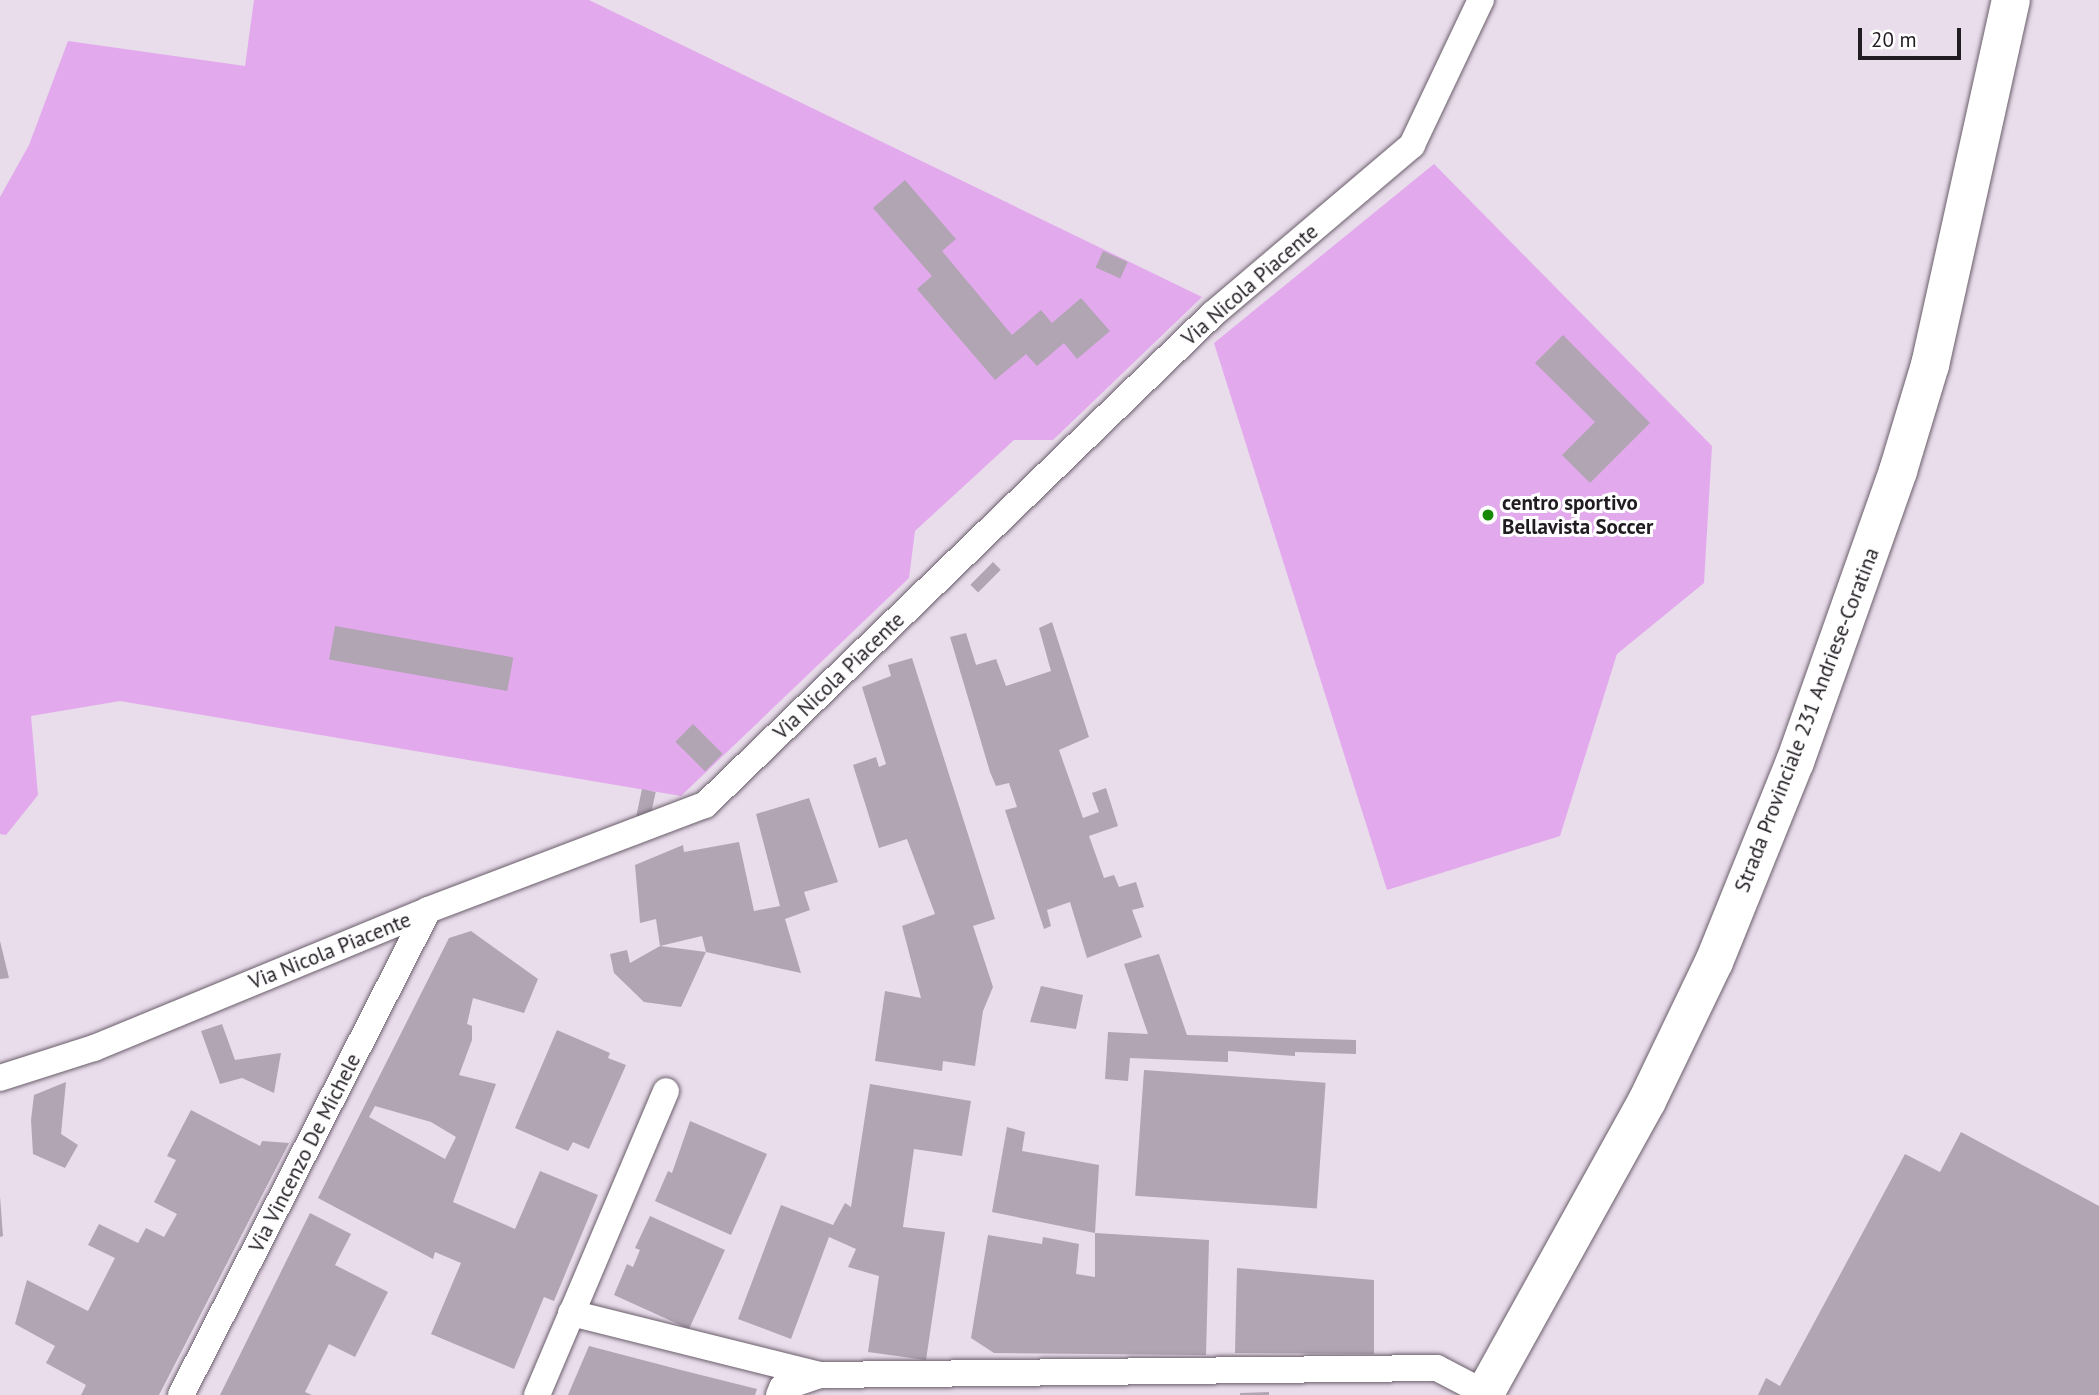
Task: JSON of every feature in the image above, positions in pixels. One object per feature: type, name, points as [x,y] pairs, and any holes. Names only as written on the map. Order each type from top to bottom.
[{"type":"main road","name":"Strada Provinciale 231 Andriese-Coratina","points":[[1485,1394],[1647,1101],[1714,962],[1795,762],[1894,484],[1930,365],[2011,0]]},
{"type":"street","name":"Via Nicola Piacente","points":[[0,1078],[94,1048],[428,910],[705,805],[1213,314],[1412,145],[1481,0]]},
{"type":"street","name":"Via Vincenzo De Michele","points":[[181,1395],[428,910]]},
{"type":"street","points":[[537,1395],[666,1091]]},
{"type":"street","points":[[571,1313],[820,1375],[1437,1368],[1485,1394]]},
{"type":"street","points":[[779,1395],[782,1388],[820,1375]]},
{"type":"shaded area","points":[[254,0],[589,0],[1202,297],[1053,440],[1014,440],[915,531],[909,578],[681,796],[120,701],[31,716],[38,795],[6,835],[0,834],[0,197],[29,145],[68,41],[245,66]]},
{"type":"shaded area","name":"centro sportivo Bellavista Soccer","points":[[1434,164],[1712,446],[1704,583],[1617,654],[1560,836],[1387,890],[1214,343]]},
{"type":"building","points":[[905,180],[956,239],[942,251],[1012,335],[1041,310],[1052,323],[1081,298],[1110,331],[1077,359],[1064,343],[1037,366],[1026,354],[995,380],[917,289],[932,276],[873,208]]},
{"type":"building","points":[[1103,251],[1128,262],[1120,278],[1096,267]]},
{"type":"building","points":[[1563,335],[1650,423],[1590,483],[1562,455],[1595,422],[1535,363]]},
{"type":"building","points":[[993,562],[1001,570],[978,592],[970,585]]},
{"type":"building","points":[[1052,622],[1089,737],[1059,750],[1083,818],[1099,812],[1092,793],[1106,788],[1118,826],[1089,836],[1104,878],[1114,875],[1119,887],[1136,882],[1144,907],[1132,910],[1142,937],[1087,958],[1070,902],[1047,910],[1051,926],[1044,929],[1005,810],[1017,807],[1009,783],[996,786],[990,772],[950,637],[966,633],[976,665],[996,659],[1006,686],[1051,671],[1039,628]]},
{"type":"building","points":[[335,626],[513,657],[507,691],[329,659]]},
{"type":"building","points":[[912,658],[995,919],[973,926],[993,987],[983,1011],[975,1066],[943,1061],[942,1071],[875,1061],[885,991],[921,998],[902,926],[935,914],[907,839],[879,848],[853,765],[876,757],[879,767],[886,764],[862,687],[891,676],[888,665]]},
{"type":"building","points":[[693,724],[723,754],[705,771],[675,742]]},
{"type":"building","points":[[642,789],[656,792],[650,819],[636,816]]},
{"type":"building","points":[[809,798],[838,882],[804,892],[810,910],[785,919],[801,973],[706,952],[702,936],[660,946],[656,919],[640,923],[635,865],[683,845],[684,852],[739,842],[754,911],[780,906],[756,814]]},
{"type":"building","points":[[471,931],[538,979],[524,1013],[473,998],[467,1024],[472,1026],[472,1040],[459,1075],[496,1084],[453,1202],[515,1229],[540,1171],[598,1195],[554,1301],[544,1297],[514,1369],[431,1334],[461,1263],[435,1252],[433,1259],[318,1198],[449,938]],"holes":[[[375,1106],[431,1122],[456,1137],[445,1159],[369,1117]]]},
{"type":"building","points":[[0,941],[9,978],[0,979]]},
{"type":"building","points":[[660,946],[706,952],[681,1007],[644,1002],[614,973],[610,954],[627,950],[630,963]]},
{"type":"building","points":[[1159,954],[1187,1035],[1356,1040],[1356,1054],[1295,1052],[1295,1056],[1228,1051],[1228,1062],[1130,1058],[1128,1081],[1105,1079],[1108,1032],[1148,1034],[1124,964]]},
{"type":"building","points":[[1041,986],[1083,995],[1076,1029],[1030,1022]]},
{"type":"building","points":[[222,1024],[235,1060],[281,1053],[274,1093],[242,1078],[220,1084],[201,1031]]},
{"type":"building","points":[[557,1030],[610,1053],[608,1058],[626,1065],[589,1149],[573,1142],[568,1151],[515,1128]]},
{"type":"building","points":[[1144,1070],[1326,1083],[1317,1208],[1135,1196]]},
{"type":"building","points":[[66,1082],[61,1134],[78,1145],[65,1168],[33,1154],[31,1120],[34,1095]]},
{"type":"building","points":[[870,1084],[971,1101],[962,1156],[914,1149],[903,1227],[945,1232],[926,1360],[868,1352],[879,1276],[848,1267],[856,1249],[829,1237],[791,1339],[738,1319],[781,1205],[833,1225],[845,1203],[851,1207]]},
{"type":"building","points":[[191,1110],[260,1146],[262,1141],[289,1143],[159,1395],[81,1395],[86,1385],[46,1363],[55,1346],[15,1324],[27,1280],[88,1311],[115,1258],[88,1245],[99,1224],[138,1243],[146,1228],[164,1237],[177,1214],[154,1202],[176,1160],[167,1156]]},
{"type":"building","points":[[690,1121],[767,1154],[731,1235],[655,1201],[668,1171],[672,1173]]},
{"type":"building","points":[[1007,1127],[1025,1132],[1022,1151],[1099,1165],[1095,1233],[992,1212]]},
{"type":"building","points":[[1961,1132],[2099,1206],[2099,1395],[1758,1395],[1766,1378],[1780,1386],[1905,1154],[1940,1172]]},
{"type":"building","points":[[0,1196],[3,1236],[0,1237]]},
{"type":"building","points":[[310,1213],[351,1234],[335,1265],[388,1292],[355,1357],[329,1344],[305,1392],[312,1395],[220,1395]]},
{"type":"building","points":[[650,1216],[725,1250],[689,1329],[614,1295],[627,1264],[633,1267],[640,1250],[635,1248]]},
{"type":"building","points":[[1095,1233],[1209,1240],[1206,1355],[994,1353],[971,1338],[988,1235],[1042,1244],[1043,1237],[1079,1244],[1076,1274],[1095,1277]]},
{"type":"building","points":[[1237,1268],[1374,1280],[1374,1354],[1235,1353]]},
{"type":"building","points":[[589,1346],[757,1389],[755,1395],[568,1395]]},
{"type":"building","points":[[1269,1392],[1269,1395],[1240,1395],[1240,1393]]},
{"type":"place","name":"centro sportivo Bellavista Soccer","points":[[1488,515]]}]
